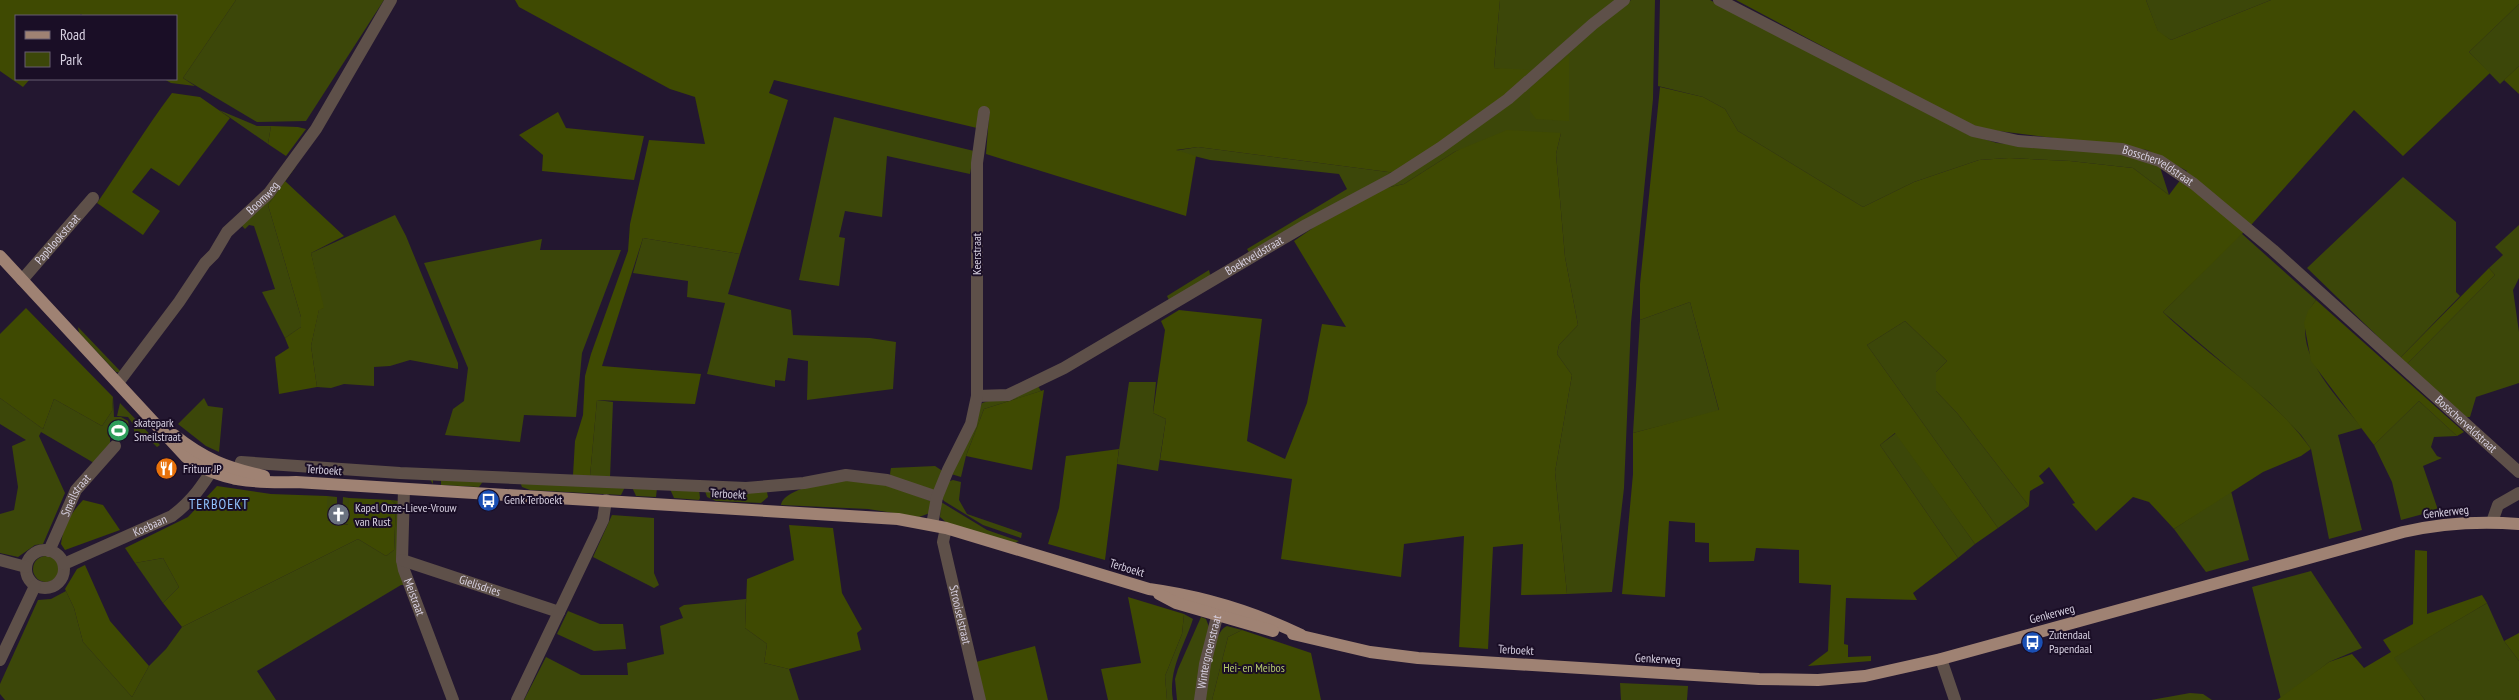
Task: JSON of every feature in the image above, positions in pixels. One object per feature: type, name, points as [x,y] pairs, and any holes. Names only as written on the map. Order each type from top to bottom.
[{"type":"main road","name":"Terboekt","points":[[0,256],[153,419],[160,430],[186,457],[213,468],[264,483],[296,482],[866,516],[932,525],[1149,589],[1176,603],[1219,610],[1275,631],[1301,635],[1390,656],[1613,670]]},
{"type":"main road","name":"Genkerweg","points":[[1613,670],[1759,679],[1840,679],[1943,665],[2403,532],[2436,525],[2492,522],[2519,524]]},
{"type":"street","name":"Boomweg","points":[[118,382],[179,302],[204,263],[214,254],[227,232],[269,194],[286,166],[320,122],[391,0]]},
{"type":"street","name":"Boektveldstraat","points":[[977,396],[1008,395],[1064,368],[1306,225],[1392,179],[1448,143],[1508,99],[1624,0]]},
{"type":"street","name":"Bosscherveldstraat","points":[[1718,0],[1973,131],[2018,141],[2122,149],[2160,161],[2194,184],[2273,250],[2519,472]]},
{"type":"street","name":"Keerstraat","points":[[977,396],[978,164],[984,112]]},
{"type":"street","name":"Papblookstraat","points":[[22,280],[93,198]]},
{"type":"street","points":[[932,525],[937,498],[948,470],[971,424],[977,396]]},
{"type":"street","name":"Smeilstraat","points":[[50,551],[76,490],[115,446]]},
{"type":"street","name":"Terboekt","points":[[236,475],[241,462],[381,472],[746,488],[804,483],[846,475],[888,480],[937,498]]},
{"type":"street","name":"Koebaan","points":[[64,564],[172,516],[185,506],[201,488],[213,468]]},
{"type":"street","name":"Meistraat","points":[[404,489],[402,560],[453,700]]},
{"type":"street","points":[[2492,522],[2498,505],[2519,492]]},
{"type":"street","points":[[517,700],[603,520],[606,500]]},
{"type":"street","name":"Strooiselstraat","points":[[946,528],[943,542],[980,700]]},
{"type":"street","points":[[40,551],[50,551],[60,557],[64,564],[63,576],[58,584],[47,589],[35,586],[28,578],[26,567],[33,554],[40,551]]},
{"type":"street","points":[[0,560],[26,567]]},
{"type":"street","name":"Gielisdries","points":[[402,560],[558,612]]},
{"type":"street","points":[[0,660],[35,586]]},
{"type":"street","name":"Wintergroenstraat","points":[[1200,700],[1205,664],[1219,610]]},
{"type":"street","points":[[1943,665],[1955,700]]},
{"type":"green space","points":[[0,0],[236,0],[183,78],[195,86],[171,83],[166,80],[178,80],[178,15],[15,15],[15,80],[29,80],[23,87],[0,71]]},
{"type":"green space","points":[[236,0],[384,0],[306,121],[257,122],[183,78]]},
{"type":"green space","points":[[515,0],[1500,0],[1494,68],[1530,70],[1530,74],[1494,104],[1396,173],[1198,147],[1176,150],[1196,156],[1186,216],[986,154],[989,116],[977,128],[774,80],[769,93],[788,100],[740,254],[643,238],[602,366],[701,374],[695,404],[597,400],[590,476],[573,475],[575,441],[583,415],[585,376],[628,251],[630,224],[649,140],[705,144],[695,97],[670,89],[519,7]]},
{"type":"green space","points":[[1500,0],[1618,0],[1530,74],[1494,68]]},
{"type":"green space","points":[[1631,0],[1655,0],[1653,99],[1631,323],[1624,488],[1612,592],[1567,594],[1555,472],[1572,375],[1557,354],[1559,345],[1578,325],[1565,257],[1556,154],[1561,133],[1456,151],[1404,184],[1381,189]]},
{"type":"green space","points":[[1660,0],[1710,0],[1967,134],[1997,143],[2122,153],[2159,164],[2169,195],[2133,168],[2070,161],[2009,158],[1979,160],[1914,182],[1863,207],[1738,131],[1725,109],[1703,97],[1658,86]]},
{"type":"green space","points":[[1736,0],[2146,0],[2158,31],[2171,40],[2271,0],[2519,0],[2519,4],[2469,52],[2490,73],[2403,156],[2354,110],[2252,224],[2163,312],[2260,394],[2295,429],[2311,449],[2301,456],[2263,472],[2174,529],[2149,502],[2133,497],[2096,531],[2072,504],[2075,503],[2049,467],[2039,476],[2044,483],[2030,491],[2029,506],[1957,413],[1936,391],[1936,372],[1947,361],[1905,321],[1867,345],[1998,528],[1975,544],[1895,433],[1880,445],[1958,558],[1913,593],[1917,600],[1846,598],[1844,644],[1848,645],[1848,657],[1871,656],[1871,661],[1808,666],[1828,651],[1831,585],[1799,583],[1799,550],[1756,548],[1754,561],[1709,562],[1709,543],[1695,542],[1695,523],[1669,521],[1665,597],[1622,594],[1633,474],[1633,433],[1719,410],[1690,302],[1640,320],[1640,284],[1660,87],[1703,97],[1725,109],[1738,131],[1863,207],[1914,182],[1979,160],[2009,158],[2070,161],[2133,168],[2169,195],[2187,171],[2147,150],[1975,128]]},
{"type":"green space","points":[[2146,0],[2271,0],[2171,40],[2158,32]]},
{"type":"green space","points":[[2519,4],[2519,66],[2500,84],[2469,52]]},
{"type":"green space","points":[[1569,55],[1569,121],[1536,119],[1530,111],[1530,88]]},
{"type":"green space","points":[[2519,66],[2519,94],[2504,80]]},
{"type":"green space","points":[[172,93],[200,97],[230,118],[179,186],[151,168],[132,192],[160,211],[143,235],[97,203]]},
{"type":"green space","points":[[219,110],[257,126],[271,126],[268,144]]},
{"type":"green space","points":[[558,112],[566,128],[644,136],[634,180],[542,171],[543,155],[519,135]]},
{"type":"green space","points":[[834,117],[974,151],[970,174],[887,156],[882,217],[845,211],[839,237],[845,238],[839,286],[799,280]]},
{"type":"green space","points":[[271,126],[306,129],[286,156],[268,144]]},
{"type":"green space","points":[[1507,130],[1561,133],[1556,154],[1565,257],[1578,325],[1559,345],[1557,354],[1572,375],[1555,472],[1567,594],[1521,595],[1523,544],[1493,547],[1488,649],[1459,647],[1464,536],[1404,544],[1401,577],[1281,559],[1292,479],[1160,460],[1166,419],[1153,413],[1165,330],[1161,321],[1179,310],[1262,319],[1247,441],[1285,459],[1307,403],[1322,324],[1346,327],[1294,241],[1327,218],[1381,189],[1404,184],[1456,151]]},
{"type":"green space","points":[[1198,147],[1396,173],[1250,254],[1247,249],[1347,189],[1339,174],[1210,160],[1174,151]]},
{"type":"green space","points":[[297,165],[268,205],[301,317],[301,327],[285,338],[262,292],[275,289],[254,226],[249,225],[245,229],[241,225]]},
{"type":"green space","points":[[2403,177],[2456,222],[2456,292],[2460,296],[2400,358],[2307,268]]},
{"type":"green space","points":[[285,181],[344,236],[311,253],[324,308],[319,310],[311,346],[317,387],[279,394],[275,357],[289,348],[285,338],[301,327],[301,317],[268,205]]},
{"type":"green space","points":[[395,215],[406,236],[458,363],[458,369],[410,360],[390,366],[374,367],[374,386],[344,384],[331,388],[317,387],[311,346],[319,309],[323,308],[311,253]]},
{"type":"green space","points":[[2519,225],[2519,278],[2513,290],[2519,332],[2519,383],[2476,397],[2470,417],[2465,417],[2407,364],[2495,275],[2489,268],[2503,255],[2495,247]]},
{"type":"green space","points":[[2241,233],[2316,300],[2307,317],[2305,334],[2309,351],[2316,368],[2327,384],[2362,428],[2338,435],[2362,530],[2329,539],[2311,449],[2301,435],[2270,403],[2163,312]]},
{"type":"green space","points":[[643,238],[740,254],[728,294],[791,310],[793,335],[870,338],[896,342],[893,389],[807,400],[808,361],[788,358],[785,381],[775,380],[775,387],[707,374],[725,303],[687,297],[688,281],[633,273]]},
{"type":"green space","points":[[542,239],[540,250],[621,250],[582,353],[576,417],[524,415],[520,442],[445,435],[453,409],[464,401],[468,368],[424,263]]},
{"type":"green space","points":[[2489,268],[2495,275],[2407,364],[2400,358]]},
{"type":"green space","points":[[1209,270],[1211,278],[1170,302],[1167,296]]},
{"type":"green space","points":[[2316,300],[2464,432],[2457,436],[2419,401],[2374,445],[2311,361],[2304,323],[2308,311]]},
{"type":"green space","points":[[1690,302],[1719,411],[1633,433],[1640,320]]},
{"type":"green space","points":[[26,308],[113,397],[112,411],[102,426],[54,399],[43,429],[0,398],[0,334]]},
{"type":"green space","points":[[1905,321],[1947,361],[1936,372],[1936,391],[1957,413],[2029,506],[1998,528],[1867,345]]},
{"type":"green space","points":[[78,327],[122,373],[116,372],[79,333]]},
{"type":"green space","points":[[1129,382],[1156,382],[1153,413],[1166,419],[1158,471],[1117,464]]},
{"type":"green space","points":[[1038,386],[1041,391],[984,409],[966,456],[961,477],[951,474],[982,403]]},
{"type":"green space","points":[[1044,390],[1032,470],[966,456],[984,409]]},
{"type":"green space","points":[[113,397],[114,417],[121,417],[128,421],[130,432],[123,441],[110,438],[110,446],[94,463],[41,432],[39,436],[65,493],[43,544],[35,545],[18,557],[0,553],[0,514],[14,510],[18,487],[12,446],[26,440],[0,424],[0,398],[43,429],[54,399],[102,426],[112,411]]},
{"type":"green space","points":[[204,398],[208,406],[223,408],[219,452],[206,446],[178,424]]},
{"type":"green space","points":[[597,400],[613,402],[610,478],[590,476]]},
{"type":"green space","points":[[2419,401],[2457,436],[2434,437],[2431,447],[2437,456],[2442,458],[2423,466],[2438,510],[2401,520],[2392,482],[2374,445]]},
{"type":"green space","points":[[120,403],[160,445],[157,447],[148,438],[135,437],[133,424],[128,417],[117,416]]},
{"type":"green space","points":[[1896,433],[1975,544],[1958,558],[1880,445]]},
{"type":"green space","points":[[1119,449],[1105,560],[1048,544],[1059,508],[1066,456]]},
{"type":"green space","points":[[935,466],[944,472],[936,492],[893,480],[890,474],[891,468]]},
{"type":"green space","points":[[429,478],[484,480],[479,487],[441,485],[441,481],[433,480],[433,484]]},
{"type":"green space","points":[[831,480],[875,480],[933,502],[930,513],[919,517],[868,509],[781,505],[783,500],[794,492]]},
{"type":"green space","points":[[953,480],[961,482],[959,500],[967,514],[1022,533],[1021,538],[983,525],[944,501],[942,498],[947,482]]},
{"type":"green space","points":[[520,482],[625,487],[621,495],[530,490],[522,487]]},
{"type":"green space","points":[[217,486],[271,494],[327,496],[327,520],[348,525],[349,498],[391,500],[396,504],[394,550],[386,556],[358,539],[182,627],[163,603],[179,587],[163,558],[135,563],[125,548],[188,517]]},
{"type":"green space","points":[[632,487],[657,488],[656,497],[636,496]]},
{"type":"green space","points":[[670,489],[699,489],[700,498],[699,500],[674,498]]},
{"type":"green space","points":[[705,491],[767,492],[768,497],[761,503],[716,501],[707,497]]},
{"type":"green space","points":[[2231,491],[2249,560],[2206,572],[2174,529]]},
{"type":"green space","points":[[327,496],[337,497],[337,521],[342,520],[343,497],[349,498],[349,525],[327,520]]},
{"type":"green space","points":[[83,500],[103,505],[120,530],[65,550],[61,544],[64,531],[71,515]]},
{"type":"green space","points":[[391,500],[400,501],[405,585],[401,585],[257,671],[276,700],[5,700],[0,694],[0,684],[38,600],[51,599],[66,591],[74,608],[83,642],[132,697],[149,666],[166,649],[182,627],[358,539],[386,556],[394,550],[396,504]]},
{"type":"green space","points":[[941,502],[987,530],[1019,541],[1015,543],[948,524],[940,517]]},
{"type":"green space","points":[[612,515],[654,518],[654,573],[659,585],[654,588],[593,557]]},
{"type":"green space","points":[[789,525],[833,528],[842,593],[862,629],[857,633],[861,650],[789,669],[764,663],[767,644],[745,628],[747,579],[794,560]]},
{"type":"green space","points":[[2415,550],[2427,551],[2427,614],[2482,595],[2487,603],[2394,658],[2425,700],[2277,700],[2329,662],[2352,654],[2364,668],[2391,652],[2383,640],[2413,624]]},
{"type":"green space","points":[[46,556],[55,560],[59,569],[55,578],[46,582],[37,578],[33,569],[37,560]]},
{"type":"green space","points":[[163,558],[179,587],[163,603],[135,563]]},
{"type":"green space","points":[[85,565],[110,621],[149,666],[132,697],[83,642],[74,608],[65,589],[77,569]]},
{"type":"green space","points":[[2311,571],[2362,648],[2329,662],[2281,699],[2252,587]]},
{"type":"green space","points":[[1128,597],[1184,614],[1182,634],[1165,676],[1167,700],[1108,700],[1101,669],[1141,663]]},
{"type":"green space","points":[[746,599],[745,628],[767,644],[764,663],[789,669],[799,700],[524,700],[546,657],[581,675],[628,675],[627,663],[664,654],[660,626],[683,618],[679,608],[684,605]]},
{"type":"green space","points":[[2487,603],[2504,641],[2519,661],[2519,700],[2425,700],[2393,658]]},
{"type":"green space","points":[[568,611],[600,624],[623,624],[626,649],[594,651],[557,634]]},
{"type":"green space","points":[[1184,614],[1193,619],[1175,668],[1172,689],[1173,700],[1167,700],[1165,676],[1182,634]]},
{"type":"green space","points":[[1201,617],[1206,619],[1209,627],[1195,700],[1177,700],[1175,679]]},
{"type":"green space","points":[[1227,626],[1242,630],[1228,637],[1212,700],[1204,700],[1208,671],[1217,638]]},
{"type":"green space","name":"Hei- en Meibos","points":[[1242,630],[1311,653],[1321,700],[1212,700],[1228,637]]},
{"type":"green space","points":[[2519,633],[2519,661],[2504,641]]},
{"type":"green space","points":[[1035,646],[1048,700],[985,700],[976,662]]},
{"type":"green space","points":[[1620,683],[1688,686],[1687,700],[1621,700]]},
{"type":"green space","points":[[2190,693],[2203,694],[2212,700],[2151,700]]},
{"type":"place","name":"skatepark Smeilstraat","points":[[118,430]]},
{"type":"place","name":"Frituur JP","points":[[167,469]]},
{"type":"place","name":"Genk Terboekt","points":[[488,500]]},
{"type":"place","name":"Kapel Onze-Lieve-Vrouw van Rust","points":[[339,515]]},
{"type":"place","name":"Zutendaal Papendaal","points":[[2033,642]]},
{"type":"district","name":"TERBOEKT","points":[[219,504]]}]
